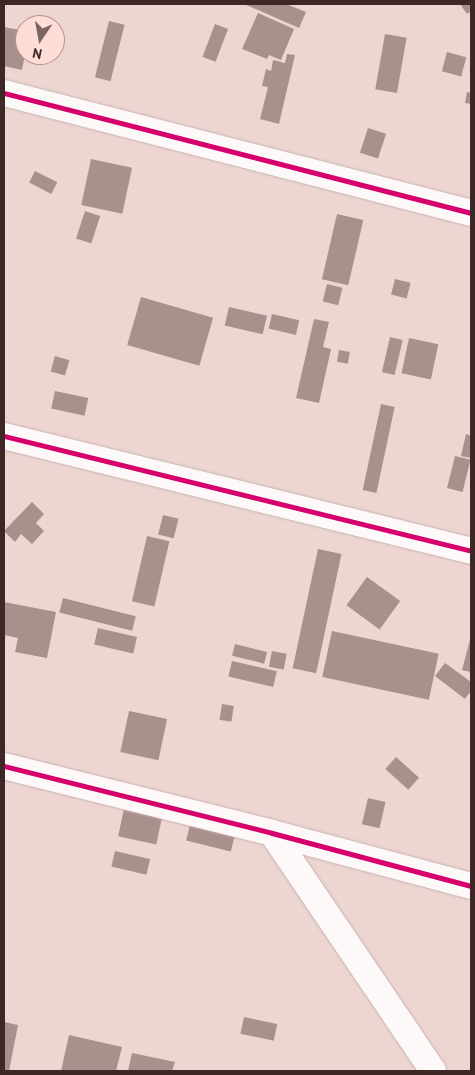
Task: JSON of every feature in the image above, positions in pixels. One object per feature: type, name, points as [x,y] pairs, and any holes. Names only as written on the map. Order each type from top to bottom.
[{"type":"street","points":[[4,92],[471,213]]},
{"type":"street","points":[[4,436],[471,551]]},
{"type":"street","points":[[4,766],[272,833],[471,886]]},
{"type":"street","points":[[272,833],[434,1071]]},
{"type":"building","points":[[244,4],[286,4],[306,12],[299,28]]},
{"type":"building","points":[[460,4],[471,4],[471,11],[467,14]]},
{"type":"building","points":[[258,13],[294,29],[281,60],[269,55],[267,59],[242,49]]},
{"type":"building","points":[[109,21],[125,25],[110,81],[95,77]]},
{"type":"building","points":[[215,24],[228,29],[216,62],[202,57]]},
{"type":"building","points":[[4,27],[15,29],[15,65],[23,65],[22,70],[4,66]]},
{"type":"building","points":[[385,34],[407,38],[397,93],[375,89]]},
{"type":"building","points":[[447,52],[466,57],[461,76],[442,71]]},
{"type":"building","points":[[287,54],[295,55],[279,124],[260,119],[268,87],[262,86],[266,69],[271,71],[273,60],[285,63]]},
{"type":"building","points":[[467,92],[471,93],[471,104],[465,103]]},
{"type":"building","points":[[368,128],[386,134],[378,159],[360,153]]},
{"type":"building","points":[[91,159],[132,168],[122,214],[81,205]]},
{"type":"building","points":[[35,171],[57,182],[51,194],[29,183]]},
{"type":"building","points":[[85,211],[100,216],[91,244],[76,239]]},
{"type":"building","points":[[337,214],[363,220],[348,285],[322,279]]},
{"type":"building","points":[[395,279],[411,283],[407,298],[391,295]]},
{"type":"building","points":[[327,284],[343,288],[338,305],[323,301]]},
{"type":"building","points":[[141,297],[213,318],[199,366],[127,345]]},
{"type":"building","points":[[229,307],[267,316],[263,334],[225,326]]},
{"type":"building","points":[[272,314],[299,320],[296,335],[269,329]]},
{"type":"building","points":[[314,319],[329,322],[323,347],[331,349],[319,403],[296,398]]},
{"type":"building","points":[[390,337],[403,340],[395,375],[382,372]]},
{"type":"building","points":[[409,338],[438,344],[431,379],[402,373]]},
{"type":"building","points":[[339,350],[350,352],[348,364],[337,362]]},
{"type":"building","points":[[55,356],[69,360],[65,376],[51,371]]},
{"type":"building","points":[[55,391],[88,398],[85,416],[51,409]]},
{"type":"building","points":[[381,404],[395,407],[376,493],[363,490]]},
{"type":"building","points":[[466,434],[471,436],[471,458],[461,456]]},
{"type":"building","points":[[455,456],[471,460],[463,492],[447,488]]},
{"type":"building","points":[[32,502],[44,514],[36,523],[44,531],[32,544],[21,534],[15,542],[4,531]]},
{"type":"building","points":[[163,515],[179,519],[174,538],[158,534]]},
{"type":"building","points":[[147,536],[169,541],[154,606],[132,601]]},
{"type":"building","points":[[318,549],[341,554],[316,673],[293,668]]},
{"type":"building","points":[[367,577],[400,601],[380,629],[346,605]]},
{"type":"building","points":[[63,598],[136,616],[132,631],[59,613]]},
{"type":"building","points":[[4,602],[56,612],[47,658],[15,652],[18,638],[4,635]]},
{"type":"building","points":[[98,628],[137,637],[133,654],[94,645]]},
{"type":"building","points":[[332,631],[439,654],[429,700],[322,677]]},
{"type":"building","points":[[471,636],[471,672],[462,670]]},
{"type":"building","points":[[235,644],[267,652],[264,664],[232,656]]},
{"type":"building","points":[[272,651],[287,654],[284,670],[269,667]]},
{"type":"building","points":[[232,661],[277,671],[273,687],[228,677]]},
{"type":"building","points":[[445,663],[471,682],[471,691],[465,699],[435,676]]},
{"type":"building","points":[[222,704],[234,706],[231,722],[219,720]]},
{"type":"building","points":[[129,711],[167,719],[158,760],[120,752]]},
{"type":"building","points":[[396,757],[419,778],[408,790],[385,769]]},
{"type":"building","points":[[368,798],[386,802],[379,828],[362,824]]},
{"type":"building","points":[[125,804],[163,812],[156,844],[118,836]]},
{"type":"building","points":[[191,821],[236,832],[231,852],[186,840]]},
{"type":"building","points":[[115,851],[150,859],[146,875],[111,867]]},
{"type":"building","points":[[244,1017],[277,1024],[274,1041],[240,1034]]},
{"type":"building","points":[[4,1022],[18,1025],[9,1071],[4,1070]]},
{"type":"building","points":[[69,1035],[122,1047],[116,1071],[61,1071]]},
{"type":"building","points":[[132,1053],[175,1062],[172,1071],[128,1071]]},
{"type":"cycle path","points":[[4,93],[471,213]]},
{"type":"cycle path","points":[[4,436],[471,551]]},
{"type":"cycle path","points":[[4,766],[272,833],[471,886]]}]
